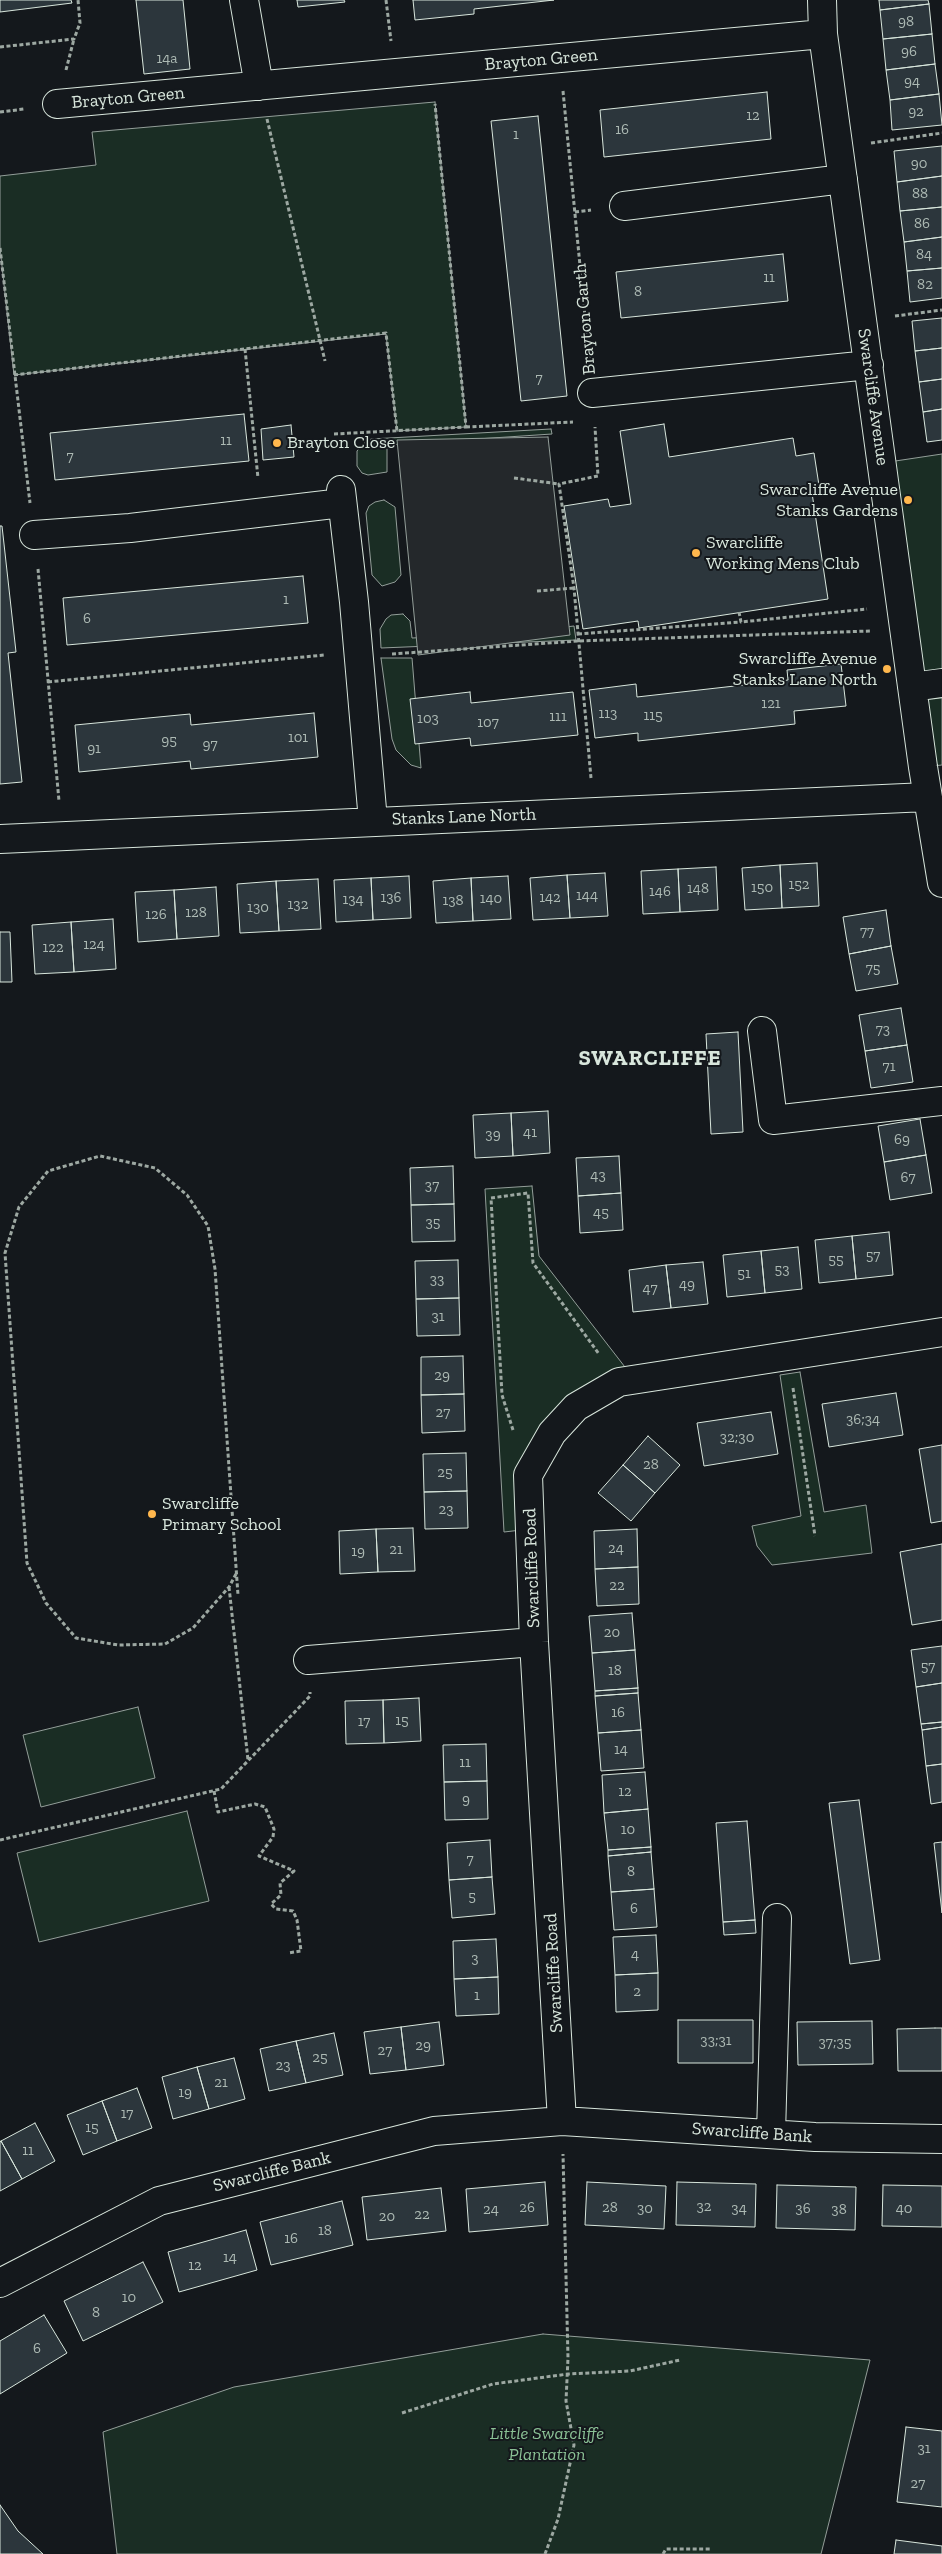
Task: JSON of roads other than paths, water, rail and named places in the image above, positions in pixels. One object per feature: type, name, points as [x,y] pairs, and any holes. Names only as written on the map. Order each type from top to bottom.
[{"type":"street","points":[[244,0],[259,86]]},
{"type":"street","name":"Swarcliffe Avenue","points":[[822,0],[823,34],[927,798],[942,883]]},
{"type":"street","name":"Brayton Green","points":[[57,104],[823,34]]},
{"type":"street","points":[[624,206],[843,180]]},
{"type":"street","name":"Brayton Garth","points":[[592,393],[868,365]]},
{"type":"street","points":[[34,534],[130,528],[261,513],[342,497],[358,651],[372,821]]},
{"type":"street","points":[[912,687],[942,683]]},
{"type":"street","name":"Stanks Lane North","points":[[0,839],[594,811],[927,798]]},
{"type":"street","points":[[762,1031],[773,1120],[942,1101]]},
{"type":"street","name":"Swarcliffe Road","points":[[562,2121],[534,1642],[528,1476],[552,1433],[576,1408],[619,1382],[942,1332]]},
{"type":"street","points":[[308,1660],[351,1655],[534,1642]]},
{"type":"street","points":[[771,2134],[777,1918]]},
{"type":"street","name":"Swarcliffe Bank","points":[[0,2282],[159,2201],[434,2131],[562,2121],[771,2134],[942,2139]]},
{"type":"place","name":"Brayton Close","points":[[277,443]]},
{"type":"place","name":"Swarcliffe Avenue Stanks Gardens","points":[[908,500]]},
{"type":"place","name":"Swarcliffe Working Mens Club","points":[[696,553]]},
{"type":"place","name":"Swarcliffe Avenue Stanks Lane North","points":[[887,669]]},
{"type":"place","name":"Swarcliffe Primary School","points":[[152,1514]]},
{"type":"district","name":"SWARCLIFFE","points":[[650,1059]]},
{"type":"park label","name":"Little Swarcliffe Plantation","points":[[547,2444]]}]
